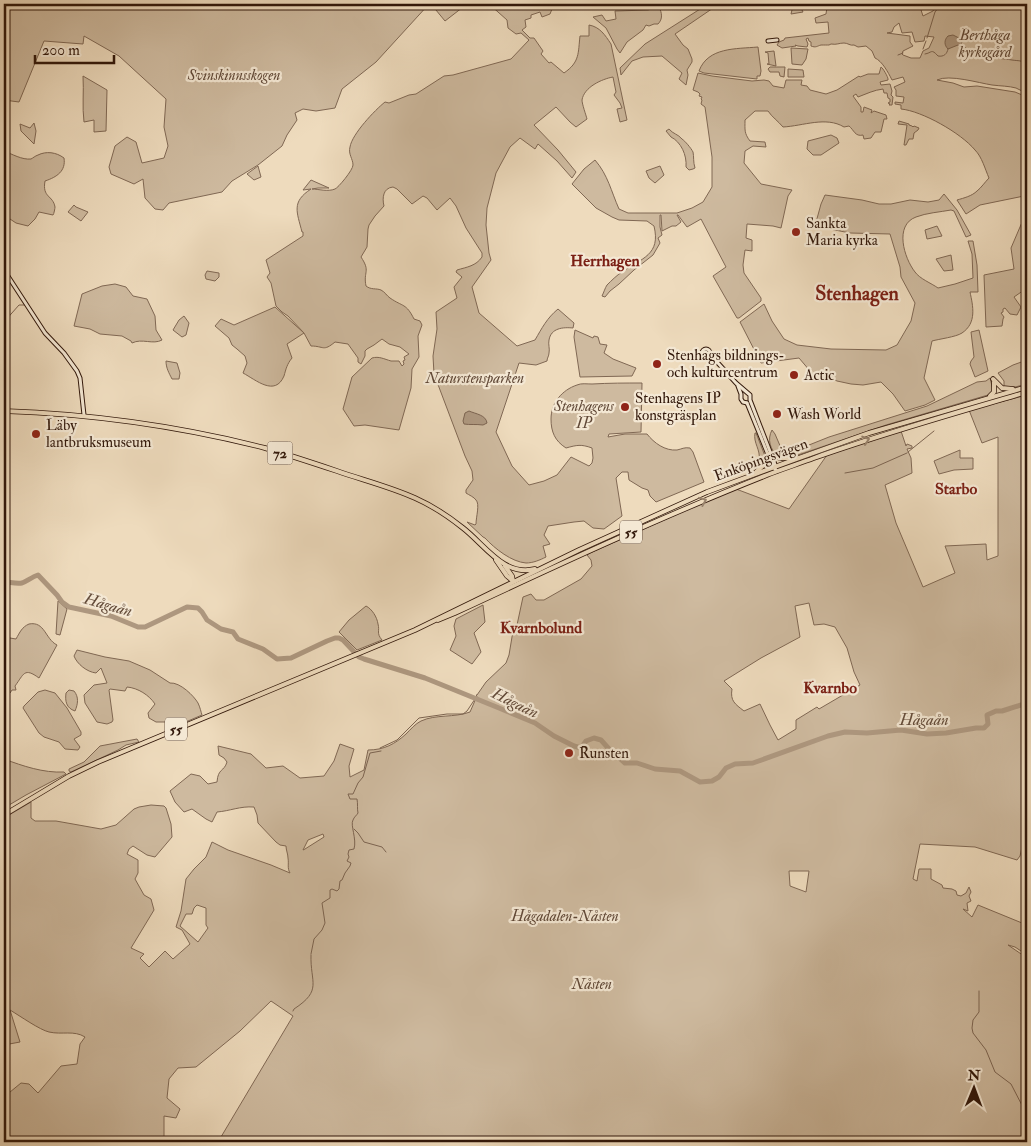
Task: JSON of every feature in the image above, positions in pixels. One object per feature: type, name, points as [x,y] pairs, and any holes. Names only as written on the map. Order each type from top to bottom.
[{"type":"main road","points":[[987,398],[994,392],[994,381],[1002,388],[1018,389]]},
{"type":"main road","name":"Enköpingsvägen","points":[[514,583],[799,458],[899,424],[1027,387]]},
{"type":"main road","name":"Enköpingsvägen","points":[[514,583],[604,538],[707,492],[753,474],[1027,392]]},
{"type":"main road","name":"72","points":[[4,411],[84,415],[172,427],[248,444],[390,489],[413,497],[440,512],[464,529],[504,564],[514,583]]},
{"type":"main road","points":[[753,474],[764,466],[770,454],[780,458],[799,458]]},
{"type":"main road","name":"72","points":[[494,557],[514,583]]},
{"type":"main road","points":[[504,564],[523,571],[547,565]]},
{"type":"main road","points":[[504,585],[507,576]]},
{"type":"main road","name":"55","points":[[432,622],[504,585],[514,583]]},
{"type":"main road","name":"55","points":[[4,815],[69,776],[98,762],[455,613],[514,583]]},
{"type":"street","points":[[768,41],[777,40]]},
{"type":"street","points":[[4,270],[40,326],[64,352],[78,371],[84,415]]},
{"type":"street","points":[[709,355],[750,395],[749,401],[775,468]]},
{"type":"street","points":[[736,383],[742,401],[749,401]]},
{"type":"street","points":[[741,394],[747,392]]},
{"type":"green space","name":"Svinskinnsskogen","points":[[4,4],[429,4],[376,62],[342,89],[335,108],[316,111],[303,109],[295,113],[297,120],[282,146],[258,165],[232,181],[222,192],[169,203],[163,210],[155,209],[145,198],[143,179],[134,184],[111,174],[109,167],[115,146],[127,137],[136,142],[142,163],[164,158],[168,146],[164,127],[166,99],[119,56],[84,36],[83,44],[44,41],[19,102],[4,100]]},
{"type":"green space","points":[[431,4],[467,4],[445,21]]},
{"type":"green space","points":[[489,4],[554,4],[550,14],[542,17],[540,12],[531,15],[531,18],[525,20],[526,27],[522,30],[530,38],[534,38],[543,51],[541,54],[549,63],[551,62],[564,73],[576,61],[580,36],[589,36],[589,25],[599,30],[611,44],[627,120],[620,122],[617,109],[622,108],[614,95],[616,92],[613,77],[594,84],[583,95],[582,100],[587,119],[576,127],[556,107],[534,125],[576,172],[572,178],[538,144],[535,149],[520,138],[510,147],[496,173],[487,208],[486,225],[491,260],[472,287],[479,313],[517,346],[535,340],[542,327],[558,309],[574,323],[573,328],[562,328],[552,333],[549,340],[547,361],[536,365],[519,363],[496,432],[512,466],[529,485],[557,475],[571,457],[589,466],[593,458],[592,448],[579,445],[566,448],[554,436],[551,419],[553,408],[558,398],[567,390],[579,384],[642,383],[641,432],[609,434],[608,437],[625,434],[647,434],[664,448],[677,450],[690,448],[704,482],[656,502],[650,496],[648,490],[629,480],[628,472],[622,472],[616,478],[622,516],[604,529],[593,528],[584,521],[548,526],[544,535],[550,544],[543,546],[546,557],[526,563],[504,554],[467,522],[476,524],[478,511],[476,500],[466,493],[473,480],[472,471],[434,374],[433,356],[437,329],[436,312],[457,298],[454,287],[462,277],[456,272],[457,270],[477,262],[482,257],[482,253],[450,198],[437,210],[423,196],[412,204],[397,189],[393,187],[387,189],[383,197],[384,206],[369,225],[367,247],[361,257],[366,269],[366,286],[382,291],[406,308],[414,319],[420,321],[422,325],[418,336],[419,357],[412,369],[411,388],[399,430],[365,425],[354,426],[343,409],[352,377],[372,358],[399,361],[402,366],[405,360],[404,357],[409,354],[400,347],[389,344],[382,339],[365,351],[361,364],[348,344],[335,342],[326,348],[311,346],[304,333],[276,306],[271,283],[267,277],[270,273],[266,260],[303,236],[297,208],[300,198],[311,189],[303,190],[311,180],[329,188],[312,189],[329,190],[339,186],[353,165],[350,150],[355,136],[370,116],[385,102],[389,103],[416,94],[444,76],[511,59],[529,40],[521,33],[516,34],[508,28],[507,20]]},
{"type":"green space","points":[[708,4],[719,4],[675,34],[688,49],[692,59],[687,70],[686,85],[679,79],[682,73],[662,56],[643,57],[632,61],[621,75],[620,68],[645,44]]},
{"type":"green space","points":[[788,4],[799,4],[803,12],[791,14],[792,10]]},
{"type":"green space","name":"Berthåga kyrkogård","points":[[826,4],[927,4],[928,8],[921,10],[923,16],[933,11],[937,4],[1027,4],[1027,93],[1013,87],[949,78],[937,80],[964,87],[977,86],[1015,92],[1027,97],[1027,288],[1014,297],[1021,307],[1017,315],[1010,314],[1005,308],[1003,309],[1001,313],[1004,317],[1002,326],[986,327],[984,275],[1014,269],[1011,248],[1023,220],[1024,196],[980,205],[966,214],[957,200],[975,193],[989,178],[981,160],[969,143],[951,130],[930,118],[901,109],[901,105],[895,104],[895,102],[903,103],[904,97],[896,96],[894,87],[905,82],[903,77],[892,80],[887,70],[866,46],[858,47],[844,43],[814,47],[811,46],[808,38],[806,39],[807,47],[795,45],[782,48],[777,45],[785,38],[829,33],[828,22],[816,23],[815,18],[826,14]],"holes":[[[899,23],[902,33],[912,32],[915,42],[924,41],[925,36],[934,37],[929,48],[923,51],[920,58],[911,58],[902,54],[903,51],[913,46],[910,42],[910,36],[887,33],[892,32]]]},
{"type":"green space","points":[[659,7],[661,20],[658,24],[646,25],[643,30],[627,42],[620,53],[606,28],[593,17],[602,15],[606,21],[616,19],[615,11],[648,10]]},
{"type":"green space","points":[[758,47],[761,71],[757,79],[699,71],[703,63],[716,53],[732,49]]},
{"type":"green space","points":[[791,48],[808,49],[806,59],[802,65],[792,64]]},
{"type":"green space","points":[[774,51],[776,66],[767,64],[769,64],[768,53],[765,52]]},
{"type":"green space","points":[[770,67],[785,67],[784,77],[780,76],[779,72],[770,72],[768,69]]},
{"type":"green space","points":[[881,67],[888,80],[880,82],[881,85],[890,84],[893,97],[892,105],[889,105],[890,99],[883,89],[858,97],[856,94],[853,96],[861,107],[861,112],[863,112],[864,107],[872,110],[871,113],[874,111],[886,115],[887,119],[884,119],[881,132],[875,132],[871,138],[864,139],[863,135],[856,134],[849,126],[844,127],[830,122],[814,122],[783,127],[768,111],[755,111],[745,120],[745,131],[750,141],[765,142],[766,147],[753,146],[745,151],[744,163],[761,184],[792,190],[788,196],[781,228],[747,224],[746,238],[752,240],[752,251],[745,250],[744,273],[761,298],[761,301],[737,318],[713,276],[726,267],[701,219],[687,227],[678,215],[681,222],[662,231],[660,215],[662,235],[658,238],[660,243],[653,255],[605,297],[602,296],[607,285],[614,278],[643,259],[652,250],[655,243],[654,226],[647,221],[619,220],[612,217],[596,208],[572,184],[584,169],[595,160],[606,177],[619,209],[628,213],[677,213],[703,202],[712,187],[712,157],[705,107],[701,104],[702,97],[699,96],[700,94],[693,90],[698,73],[752,81],[764,80],[769,81],[773,86],[784,88],[786,80],[802,80],[801,85],[807,86],[810,90],[826,94],[837,90],[859,76],[879,74]]},
{"type":"green space","points":[[788,69],[803,70],[804,77],[788,77]]},
{"type":"green space","points":[[83,76],[107,90],[106,131],[94,132],[94,120],[84,122]]},
{"type":"green space","points":[[899,121],[919,128],[914,133],[913,139],[909,139],[906,145],[904,145],[907,125],[898,124]]},
{"type":"green space","points":[[34,123],[36,131],[34,144],[21,131],[20,124],[30,128]]},
{"type":"green space","points":[[669,129],[680,137],[692,150],[695,168],[689,170],[686,167],[683,149],[666,131]]},
{"type":"green space","points":[[831,135],[837,138],[839,143],[821,155],[813,155],[807,149],[808,141]]},
{"type":"green space","points":[[4,151],[28,159],[48,153],[58,154],[64,158],[64,167],[60,173],[45,181],[46,194],[52,200],[55,207],[53,215],[39,212],[28,226],[16,223],[4,215]]},
{"type":"green space","points":[[258,166],[261,177],[254,180],[247,174]]},
{"type":"green space","points":[[660,166],[664,175],[655,183],[649,178],[646,171]]},
{"type":"green space","points":[[944,194],[957,210],[971,235],[966,237],[954,211],[951,210],[916,217],[909,221],[903,234],[907,259],[911,266],[920,277],[938,288],[973,278],[972,254],[968,241],[973,241],[977,265],[978,292],[970,292],[973,308],[972,319],[967,329],[962,333],[932,341],[924,378],[935,400],[905,411],[893,394],[881,382],[863,385],[833,379],[816,378],[799,358],[761,363],[740,322],[764,304],[784,339],[797,345],[831,349],[886,350],[897,345],[911,321],[915,303],[901,277],[900,267],[890,234],[850,233],[815,226],[825,195],[879,204],[891,204],[910,200],[928,202],[939,200]]},
{"type":"green space","points":[[74,205],[88,212],[81,221],[68,212]]},
{"type":"green space","points":[[937,226],[942,236],[927,239],[925,230]]},
{"type":"green space","points":[[951,255],[953,270],[944,271],[936,259]]},
{"type":"green space","points":[[207,271],[219,273],[219,277],[215,281],[206,279]]},
{"type":"green space","points":[[115,284],[126,287],[133,296],[147,299],[155,316],[156,330],[162,340],[132,343],[122,336],[100,334],[90,329],[74,326],[82,294],[102,286]]},
{"type":"green space","points":[[275,307],[304,333],[287,344],[292,358],[280,382],[270,386],[259,383],[243,373],[247,363],[245,356],[215,326],[221,319],[234,325]]},
{"type":"green space","points":[[184,316],[189,323],[186,335],[182,337],[173,330]]},
{"type":"green space","points":[[575,330],[593,338],[594,336],[598,337],[600,344],[607,345],[604,353],[613,359],[636,368],[632,376],[580,377],[574,337]]},
{"type":"green space","points":[[979,330],[988,371],[975,377],[970,364],[974,357],[971,332]]},
{"type":"green space","points":[[1027,360],[1027,384],[1011,388],[1004,387],[1004,381],[998,373]]},
{"type":"green space","points":[[166,361],[177,363],[180,373],[179,379],[172,379]]},
{"type":"green space","points":[[990,378],[993,390],[988,395],[886,425],[798,455],[780,456],[783,451],[786,452],[804,447],[829,437],[927,406],[977,382],[986,381]]},
{"type":"green space","name":"Hågadalen-Nåsten","points":[[1027,395],[1027,849],[1022,847],[1017,860],[975,847],[920,844],[913,879],[917,881],[919,869],[931,869],[931,879],[942,885],[943,888],[956,891],[957,895],[961,896],[966,893],[969,887],[971,901],[967,903],[968,911],[963,909],[972,917],[978,905],[1022,923],[1027,913],[1027,955],[1008,945],[1027,958],[1027,1142],[218,1142],[293,1016],[271,1001],[240,1031],[196,1067],[178,1068],[169,1079],[167,1098],[180,1109],[176,1118],[164,1116],[164,1136],[170,1142],[4,1142],[4,1097],[21,1083],[29,1084],[38,1093],[61,1066],[77,1064],[80,1044],[85,1037],[72,1033],[45,1031],[10,1010],[20,1042],[4,1045],[4,818],[31,802],[31,818],[35,821],[56,821],[101,829],[116,825],[134,809],[139,807],[151,805],[164,806],[171,824],[172,837],[155,857],[147,855],[133,846],[127,854],[138,860],[138,873],[135,879],[144,895],[151,899],[154,910],[131,948],[144,954],[140,958],[149,967],[165,951],[173,959],[190,944],[182,930],[176,927],[181,911],[186,879],[206,857],[212,842],[228,850],[290,873],[286,846],[276,842],[258,823],[254,807],[217,812],[212,822],[192,809],[184,812],[175,802],[170,791],[191,774],[200,776],[208,784],[217,782],[220,772],[227,762],[219,755],[218,746],[251,754],[266,768],[283,766],[300,778],[324,776],[334,761],[340,744],[354,749],[349,766],[350,777],[364,770],[368,750],[384,748],[402,738],[421,721],[433,717],[470,712],[476,695],[486,682],[506,663],[514,625],[517,625],[523,597],[531,594],[536,600],[544,600],[581,579],[592,566],[591,560],[587,555],[590,553],[736,489],[789,509],[827,455],[901,431],[906,446],[907,444],[912,446],[912,448],[907,449],[911,458],[912,473],[885,485],[896,523],[923,587],[955,573],[945,546],[986,544],[987,560],[998,556],[998,437],[982,443],[969,410]],"holes":[[[809,603],[814,625],[824,624],[835,627],[847,648],[860,685],[796,720],[796,729],[778,740],[760,704],[744,711],[734,702],[732,689],[724,681],[800,637],[795,606]],[[323,834],[324,837],[303,850],[308,840]],[[789,871],[809,871],[806,892],[790,886]],[[197,905],[206,908],[206,925],[208,928],[198,942],[180,926],[186,914],[192,914]]]},
{"type":"green space","points":[[772,430],[781,448],[778,456],[770,444]]},
{"type":"green space","points":[[755,433],[765,456],[759,460],[755,440]]},
{"type":"green space","points":[[960,450],[960,458],[973,458],[973,469],[954,470],[939,474],[934,461]]},
{"type":"green space","points":[[58,601],[67,609],[60,635],[56,634]]},
{"type":"green space","points":[[483,605],[485,622],[474,633],[481,652],[472,664],[450,650],[456,636],[454,626],[456,619]]},
{"type":"green space","points":[[366,606],[375,616],[379,636],[382,640],[357,650],[339,632],[349,620]]},
{"type":"green space","points":[[29,624],[38,625],[42,628],[57,645],[39,678],[30,673],[25,673],[15,686],[16,690],[12,690],[10,693],[5,685],[4,678],[4,637],[16,639],[23,628]]},
{"type":"green space","points":[[77,650],[129,661],[150,670],[170,683],[174,683],[186,690],[198,703],[202,715],[167,730],[167,722],[156,722],[149,718],[148,713],[155,704],[153,701],[139,690],[127,687],[125,691],[109,690],[113,720],[107,724],[97,722],[85,703],[84,695],[94,685],[107,683],[101,668],[96,673],[80,665],[74,656]]},
{"type":"green space","points":[[45,690],[55,693],[67,708],[81,732],[81,735],[74,739],[80,747],[78,750],[65,749],[59,742],[44,737],[39,733],[23,708],[38,692]]},
{"type":"green space","points":[[69,690],[74,691],[77,696],[75,711],[68,706],[66,701],[66,693]]},
{"type":"green space","points":[[137,739],[139,742],[126,745],[71,772],[69,771],[69,769],[84,762],[100,746]]},
{"type":"green space","points":[[4,759],[33,768],[64,772],[66,774],[4,808]]},
{"type":"shaded area","points":[[953,35],[961,39],[962,42],[960,47],[958,45],[948,49],[945,44],[946,39],[948,36]]},
{"type":"shaded area","points":[[469,411],[483,416],[487,423],[483,425],[464,424],[465,413]]},
{"type":"waterway","points":[[927,38],[938,8],[936,4]]},
{"type":"waterway","points":[[923,49],[926,41]]},
{"type":"waterway","points":[[961,45],[978,55],[1020,61],[1027,64]]},
{"type":"waterway","points":[[925,54],[933,52],[938,56],[944,56],[948,49]]},
{"type":"waterway","points":[[898,55],[903,53]]},
{"type":"waterway","points":[[4,322],[19,305],[24,305]]},
{"type":"waterway","points":[[908,452],[934,431]]},
{"type":"waterway","points":[[845,473],[873,468],[907,453]]},
{"type":"waterway","name":"Hågaån","points":[[4,582],[22,583],[38,575],[62,602],[69,607],[111,616],[138,627],[145,627],[187,607],[198,608],[207,620],[221,629],[233,632],[238,639],[263,649],[277,659],[291,658],[327,641],[339,638],[359,657],[425,678],[499,708],[535,723],[554,736],[574,746],[581,748],[586,741],[594,738],[601,740],[625,763],[637,763],[655,769],[680,771],[700,782],[712,781],[719,777],[726,768],[735,764],[753,763],[828,736],[845,732],[867,733],[901,730],[927,734],[984,728],[988,724],[987,715],[1027,703]]},
{"type":"waterway","points":[[380,748],[397,740],[419,718],[463,714],[475,699]]},
{"type":"waterway","points":[[311,954],[314,939],[325,923],[322,903],[330,898],[330,890],[337,891],[339,889],[340,881],[351,863],[347,861],[349,850],[354,849],[355,845],[352,822],[358,813],[357,799],[350,799],[348,794],[353,794],[363,777],[370,753],[381,751]]},
{"type":"waterway","points":[[354,829],[364,842],[382,847],[386,852]]},
{"type":"waterway","points":[[293,1011],[312,991],[311,955]]},
{"type":"waterway","points":[[979,991],[979,1012],[973,1020],[973,1033],[986,1050],[995,1072],[1011,1084],[1027,1115]]},
{"type":"place","name":"Sankta Maria kyrka","points":[[796,232]]},
{"type":"place","name":"Stenhags bildnings- och kulturcentrum","points":[[657,364]]},
{"type":"place","name":"Actic","points":[[794,375]]},
{"type":"place","name":"Stenhagens IP konstgräsplan","points":[[625,407]]},
{"type":"place","name":"Wash World","points":[[777,414]]},
{"type":"place","name":"Läby lantbruksmuseum","points":[[36,434]]},
{"type":"place","name":"Runsten","points":[[569,753]]},
{"type":"district","name":"Herrhagen","points":[[605,261]]},
{"type":"district","name":"Stenhagen","points":[[857,293]]},
{"type":"district","name":"Starbo","points":[[956,489]]},
{"type":"district","name":"Kvarnbolund","points":[[541,628]]},
{"type":"district","name":"Kvarnbo","points":[[830,688]]},
{"type":"park label","name":"Naturstensparken","points":[[475,378]]},
{"type":"park label","name":"Stenhagens IP","points":[[584,414]]},
{"type":"park label","name":"Nåsten","points":[[592,984]]}]
